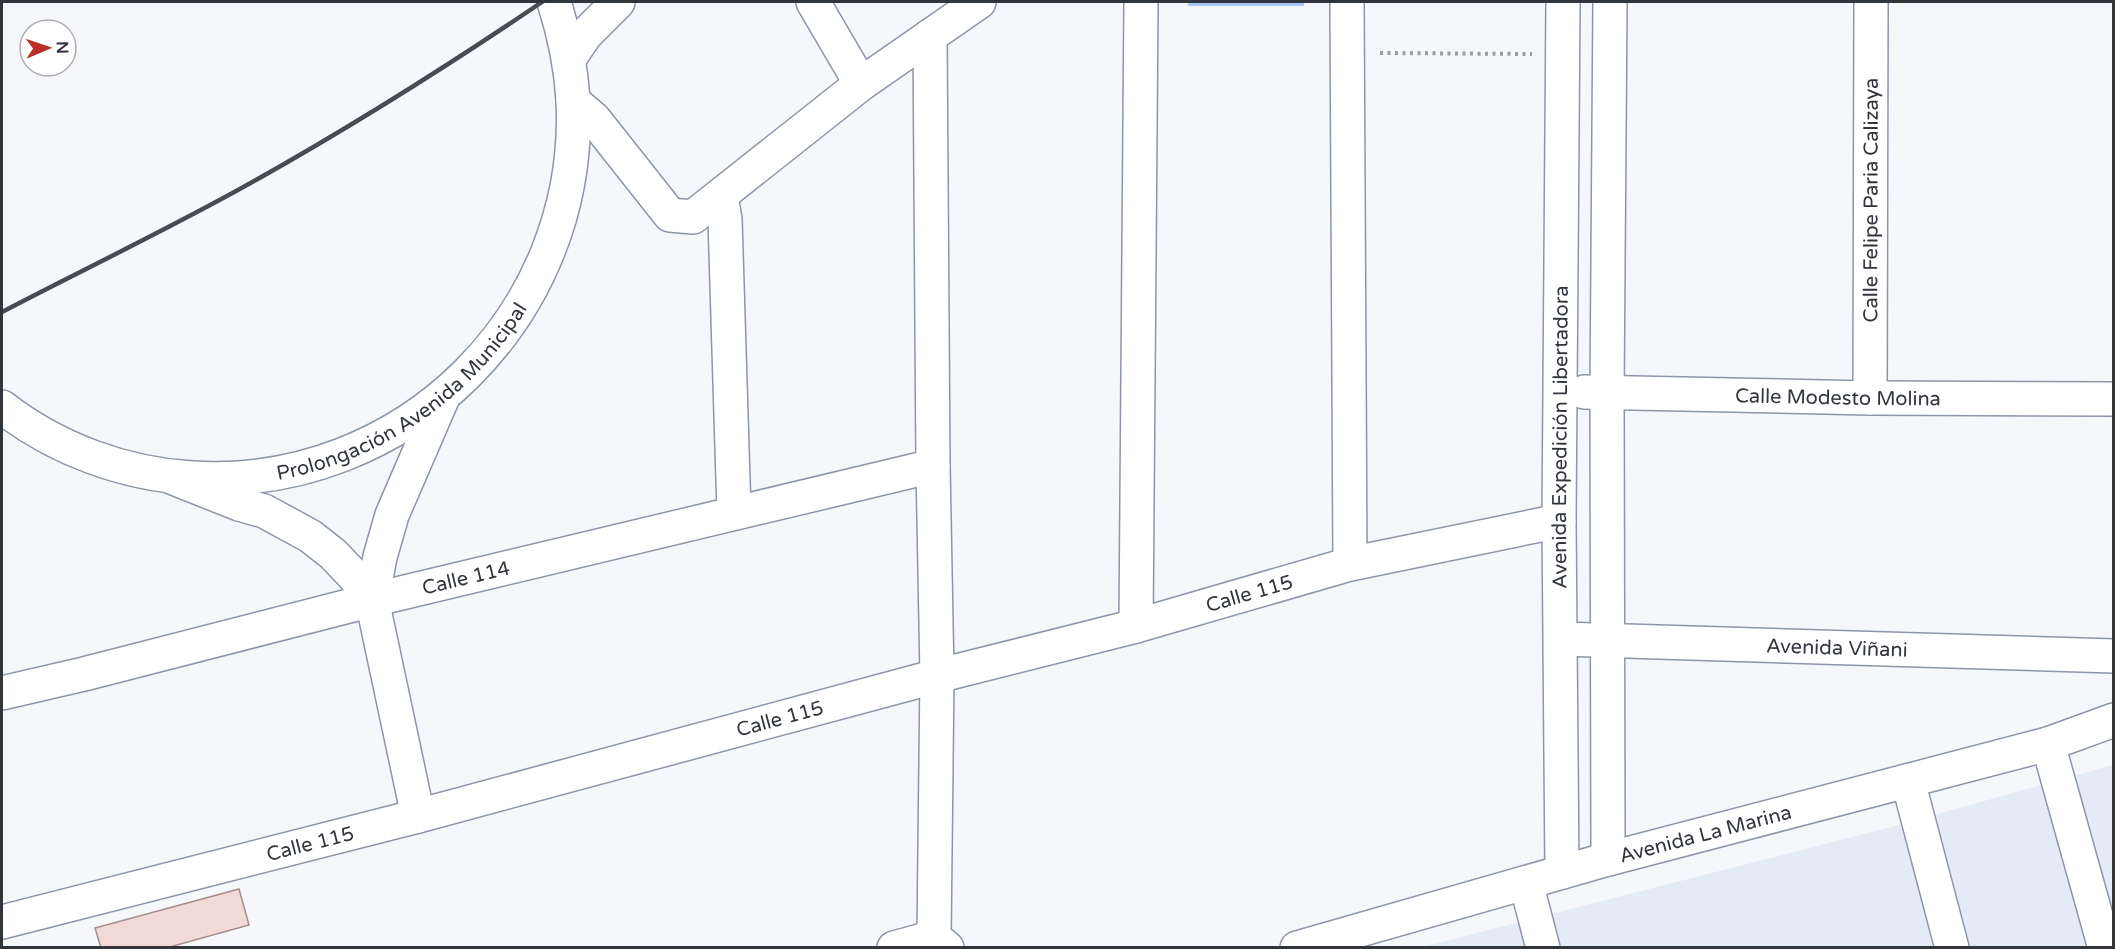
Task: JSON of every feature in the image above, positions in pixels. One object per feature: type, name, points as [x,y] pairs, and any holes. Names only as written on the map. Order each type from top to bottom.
[{"type":"street","name":"Prolongación Avenida Municipal","points":[[2,407],[17,428],[51,439],[89,456],[170,477],[212,479],[253,477],[294,470],[335,459],[409,422],[443,397],[501,337],[524,302],[543,264],[558,225],[573,143],[573,100],[568,59],[554,2]]},
{"type":"street","points":[[568,59],[586,34],[618,2]]},
{"type":"street","points":[[813,2],[861,84]]},
{"type":"street","points":[[573,100],[594,119],[670,215],[693,217],[861,84],[979,2]]},
{"type":"street","points":[[1136,626],[1141,2]]},
{"type":"street","points":[[1347,2],[1350,564]]},
{"type":"street","name":"Avenida Expedición Libertadora","points":[[1562,872],[1559,521],[1563,2]]},
{"type":"street","points":[[1608,859],[1607,393],[1610,2]]},
{"type":"street","name":"Calle Felipe Paria Calizaya","points":[[1870,398],[1871,2]]},
{"type":"street","points":[[894,948],[941,942],[933,466],[930,36]]},
{"type":"street","points":[[721,196],[726,219],[734,513]]},
{"type":"street","name":"Calle Modesto Molina","points":[[1560,392],[1870,398],[2114,399]]},
{"type":"street","points":[[418,816],[372,600],[380,557],[392,515],[443,397]]},
{"type":"street","name":"Calle 114","points":[[2,693],[372,600],[933,466]]},
{"type":"street","points":[[170,477],[239,504],[264,511],[310,536],[354,576],[372,600]]},
{"type":"street","name":"Calle 115","points":[[2,922],[418,816],[937,676],[1136,626],[1350,564],[1559,521]]},
{"type":"street","name":"Avenida Viñani","points":[[1561,639],[2114,656]]},
{"type":"street","name":"Avenida La Marina","points":[[1297,948],[1608,859],[2048,744],[2114,720]]},
{"type":"street","points":[[2048,744],[2105,948]]},
{"type":"street","points":[[1908,781],[1952,948]]},
{"type":"street","points":[[1526,883],[1543,948]]},
{"type":"path","points":[[1347,52],[1564,54]]},
{"type":"shaded area","points":[[1188,2],[1304,2],[1304,6],[1188,6]]},
{"type":"shaded area","points":[[2113,765],[2113,947],[1418,948],[1895,826]]},
{"type":"building","points":[[239,889],[249,925],[166,948],[101,948],[95,928]]},
{"type":"railway","points":[[2,312],[193,214],[293,159],[401,94],[542,2]]}]
